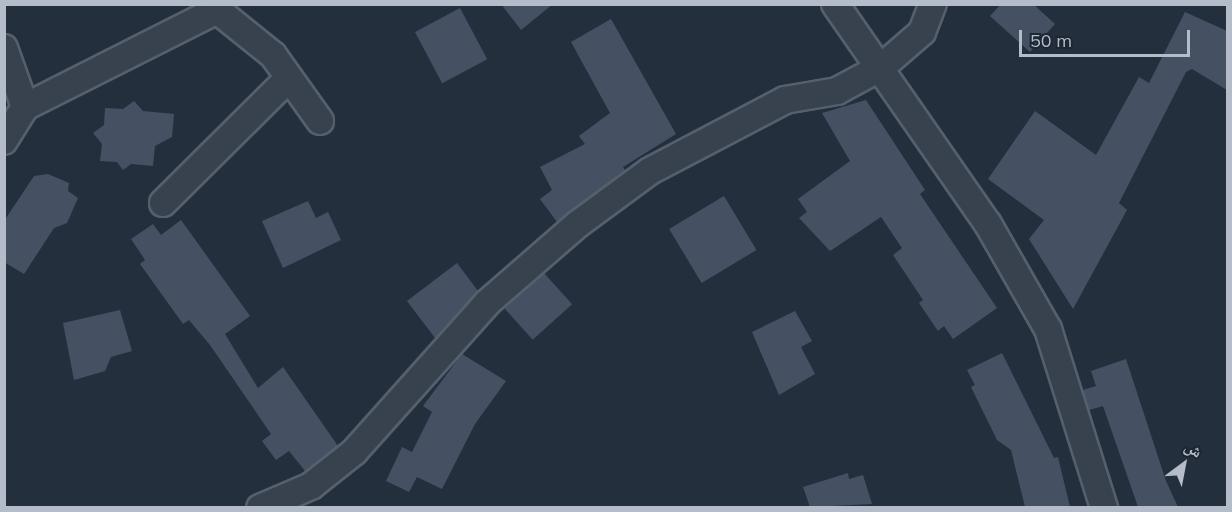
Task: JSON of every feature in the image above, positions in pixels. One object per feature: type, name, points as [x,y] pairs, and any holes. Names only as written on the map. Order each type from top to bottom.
[{"type":"street","points":[[835,4],[876,71],[988,224],[1048,329],[1104,507]]},
{"type":"street","points":[[260,507],[311,486],[354,452],[487,303],[578,224],[650,171],[785,100],[837,91],[876,71],[922,32],[933,4]]},
{"type":"street","points":[[4,141],[25,107],[217,10],[273,55],[287,80],[320,121]]},
{"type":"street","points":[[4,48],[25,107]]},
{"type":"street","points":[[163,203],[287,80]]},
{"type":"building","points":[[501,4],[553,4],[521,30]]},
{"type":"building","points":[[1001,4],[1033,4],[1055,24],[1030,52],[990,16]]},
{"type":"building","points":[[460,8],[487,59],[442,83],[415,32]]},
{"type":"building","points":[[1185,12],[1227,31],[1227,90],[1192,69],[1186,72],[1119,203],[1127,210],[1073,309],[1029,239],[1044,220],[988,179],[1035,111],[1096,155],[1139,77],[1149,83]]},
{"type":"building","points":[[611,19],[676,134],[623,167],[625,170],[557,222],[540,199],[552,190],[540,167],[585,144],[579,136],[610,113],[571,42]]},
{"type":"building","points":[[866,100],[925,190],[920,194],[997,308],[953,339],[944,326],[938,331],[919,303],[923,300],[893,255],[902,248],[881,217],[830,251],[799,218],[807,212],[798,199],[850,161],[822,113]]},
{"type":"building","points":[[134,101],[143,111],[174,114],[172,137],[155,146],[153,166],[131,164],[123,170],[117,162],[100,161],[102,144],[93,133],[104,125],[105,108],[123,109]]},
{"type":"building","points":[[48,174],[69,183],[68,191],[78,198],[67,223],[54,228],[24,274],[4,262],[4,221],[34,176]]},
{"type":"building","points":[[724,196],[756,250],[702,283],[669,229]]},
{"type":"building","points":[[308,201],[316,218],[328,212],[341,240],[283,268],[262,221]]},
{"type":"building","points":[[181,220],[250,316],[225,334],[258,388],[283,367],[338,446],[305,471],[289,451],[276,460],[262,441],[271,434],[210,345],[189,320],[183,324],[140,264],[145,260],[131,239],[153,224],[161,235]]},
{"type":"building","points":[[457,263],[478,291],[435,338],[407,301]]},
{"type":"building","points":[[544,273],[572,304],[533,340],[505,308]]},
{"type":"building","points":[[120,310],[132,351],[111,357],[105,371],[74,380],[63,323]]},
{"type":"building","points":[[795,311],[812,341],[801,347],[815,374],[779,395],[752,332]]},
{"type":"building","points":[[1002,353],[1054,458],[1058,457],[1070,507],[1025,507],[1011,450],[997,440],[971,387],[975,385],[967,370]]},
{"type":"building","points":[[462,354],[506,381],[475,424],[442,489],[417,477],[409,492],[386,481],[402,447],[412,452],[432,412],[423,406]]},
{"type":"building","points":[[1126,359],[1166,481],[1178,507],[1138,507],[1103,406],[1089,410],[1083,390],[1096,386],[1091,371]]},
{"type":"building","points":[[848,473],[849,479],[863,475],[872,504],[810,507],[803,487]]}]
